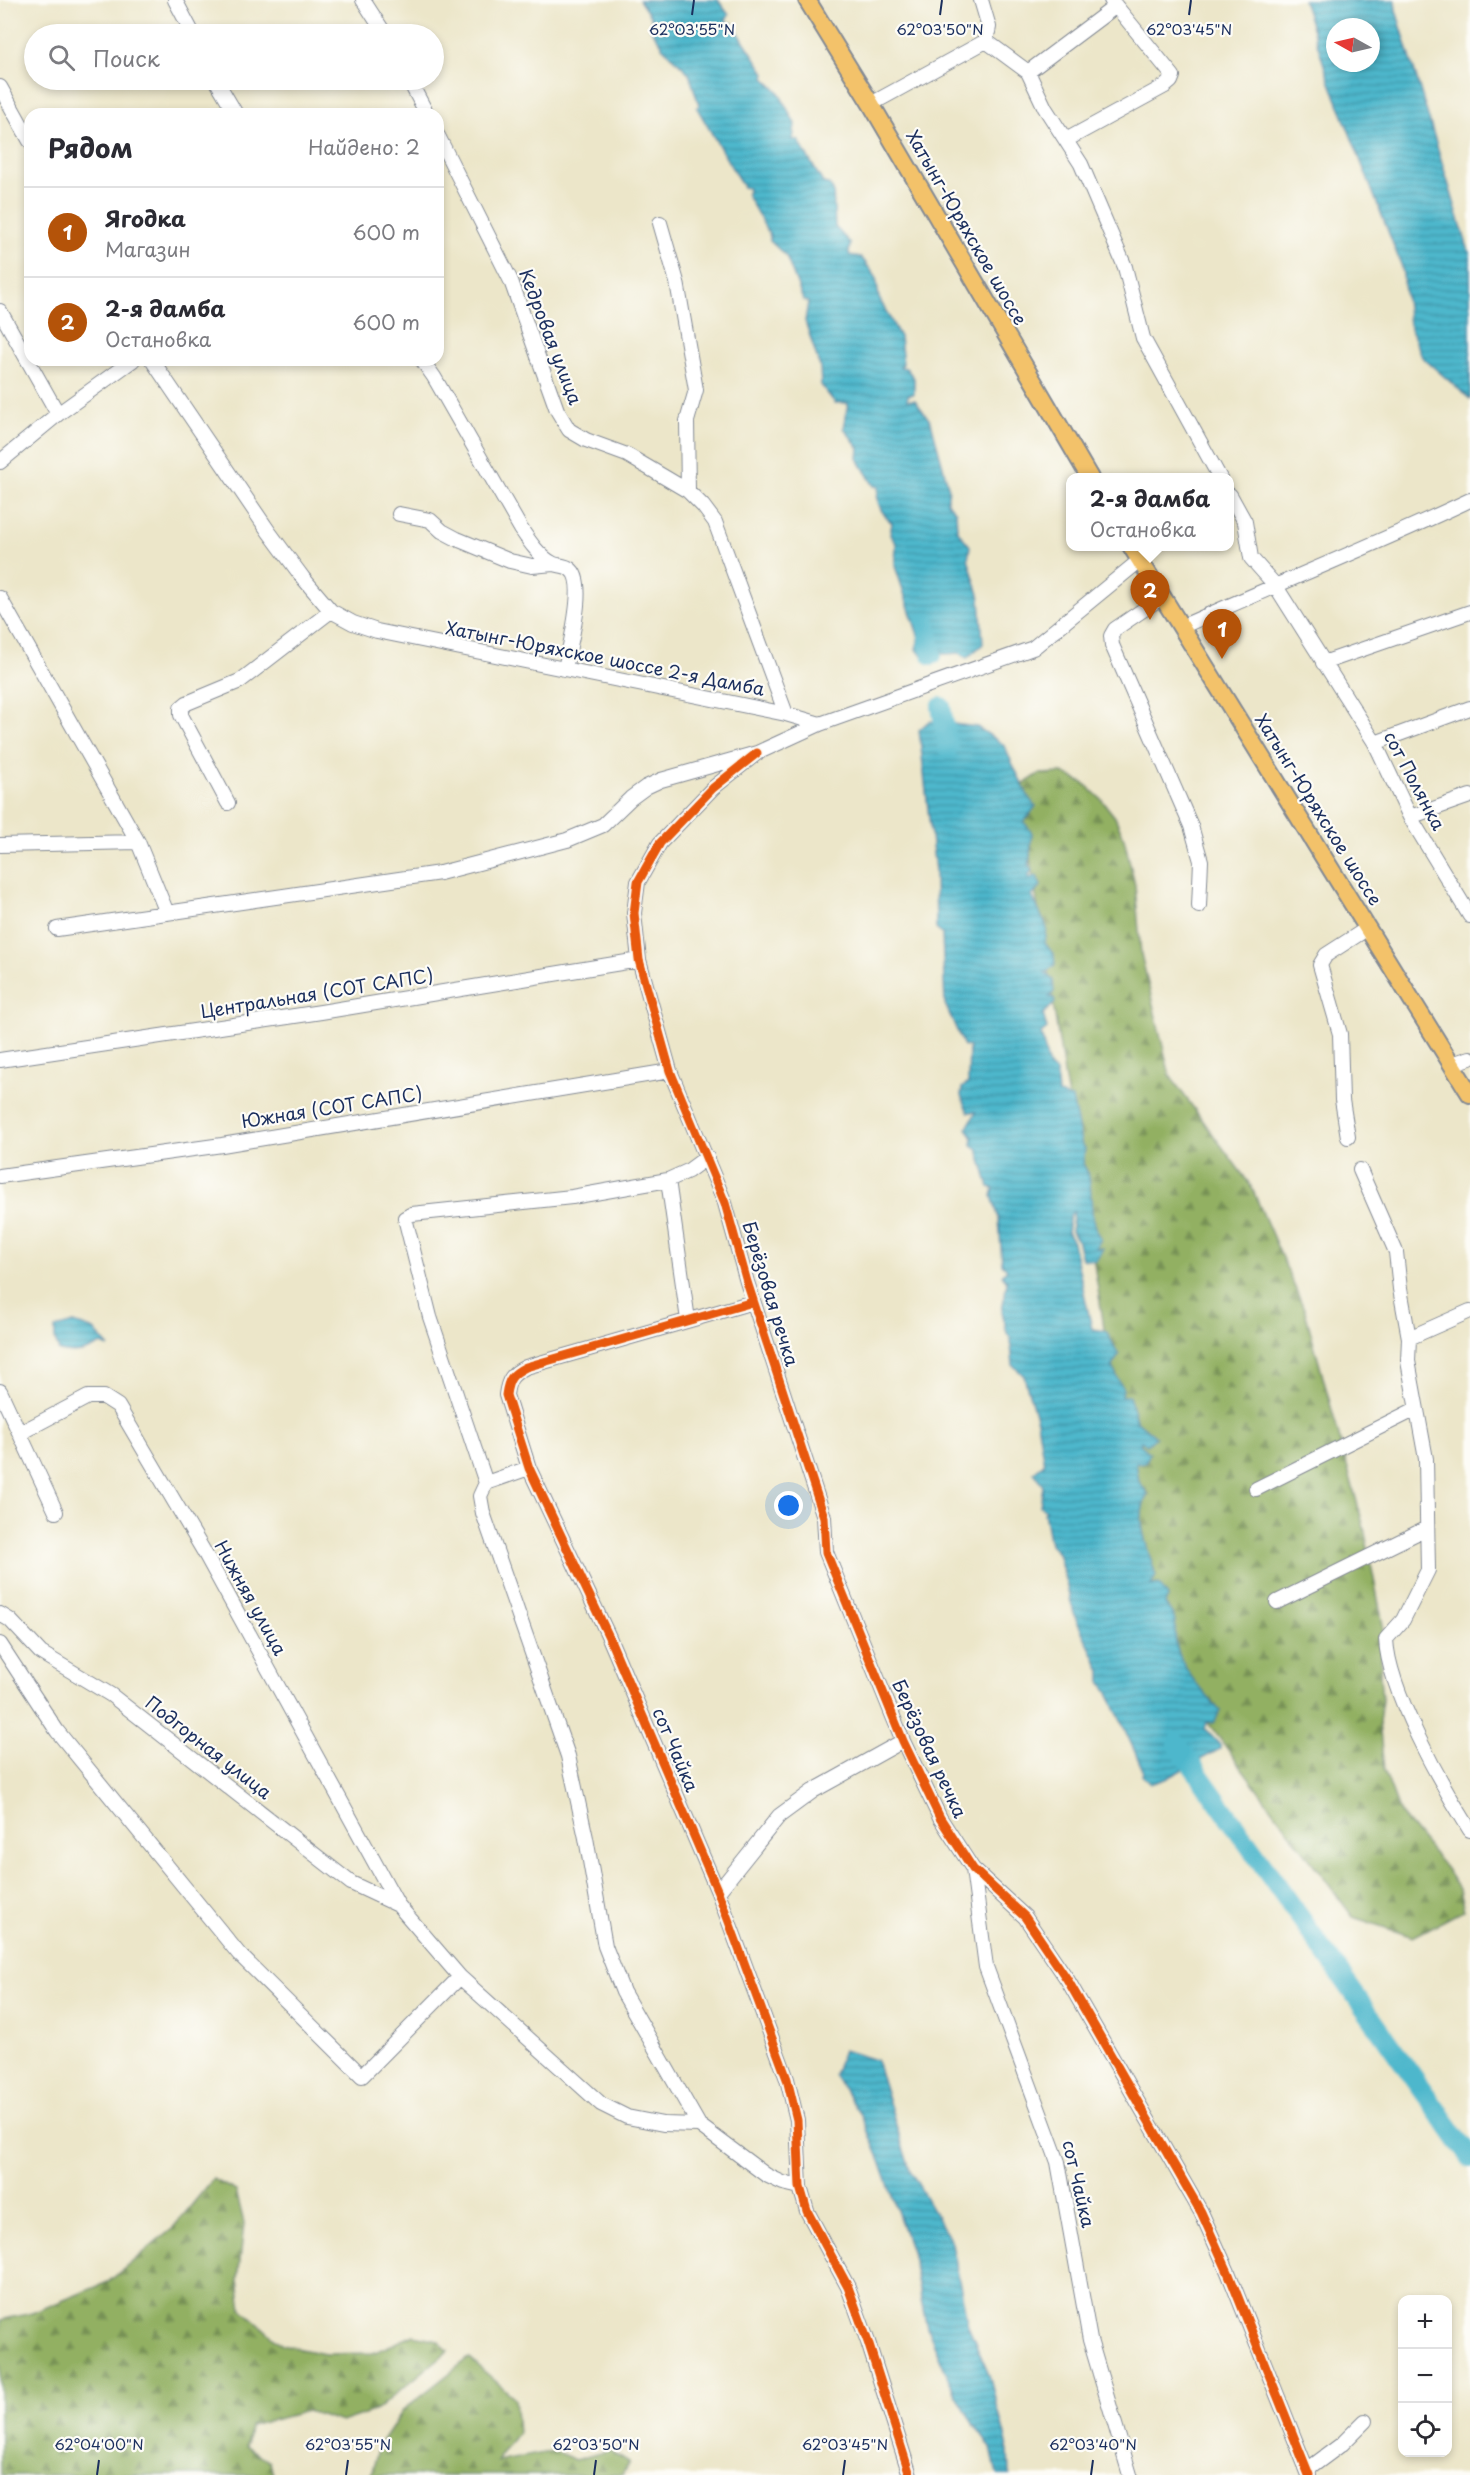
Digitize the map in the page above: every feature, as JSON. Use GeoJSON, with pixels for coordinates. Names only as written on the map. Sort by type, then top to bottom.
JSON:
{"type":"FeatureCollection","features":[{"type":"Feature","properties":{"kind":"main road","name":"Хатынг-Юряхское шоссе"},"geometry":{"type":"LineString","coordinates":[[807,0],[871,104],[1088,473]]}},
{"type":"Feature","properties":{"kind":"main road","name":"Хатынг-Юряхское шоссе"},"geometry":{"type":"LineString","coordinates":[[1135,554],[1470,1094]]}},
{"type":"Feature","properties":{"kind":"street"},"geometry":{"type":"LineString","coordinates":[[175,0],[188,24]]}},
{"type":"Feature","properties":{"kind":"street"},"geometry":{"type":"LineString","coordinates":[[363,0],[379,24]]}},
{"type":"Feature","properties":{"kind":"street"},"geometry":{"type":"LineString","coordinates":[[871,104],[986,41],[989,27],[981,0]]}},
{"type":"Feature","properties":{"kind":"street"},"geometry":{"type":"LineString","coordinates":[[1029,72],[1114,3],[1173,76],[1171,81],[1066,140]]}},
{"type":"Feature","properties":{"kind":"street"},"geometry":{"type":"LineString","coordinates":[[986,41],[1029,72],[1046,108],[1081,164],[1125,267],[1143,338],[1218,473]]}},
{"type":"Feature","properties":{"kind":"street"},"geometry":{"type":"LineString","coordinates":[[0,87],[24,130]]}},
{"type":"Feature","properties":{"kind":"street"},"geometry":{"type":"LineString","coordinates":[[222,90],[232,108]]}},
{"type":"Feature","properties":{"kind":"street"},"geometry":{"type":"LineString","coordinates":[[414,90],[424,108]]}},
{"type":"Feature","properties":{"kind":"street","name":"Кедровая улица"},"geometry":{"type":"LineString","coordinates":[[444,148],[512,281],[557,410],[569,430],[586,440],[627,454],[688,491],[703,506],[715,522],[786,714]]}},
{"type":"Feature","properties":{"kind":"street"},"geometry":{"type":"LineString","coordinates":[[660,223],[676,282],[696,390],[687,421],[688,491]]}},
{"type":"Feature","properties":{"kind":"street"},"geometry":{"type":"LineString","coordinates":[[0,311],[24,354]]}},
{"type":"Feature","properties":{"kind":"street"},"geometry":{"type":"LineString","coordinates":[[31,366],[58,414]]}},
{"type":"Feature","properties":{"kind":"street"},"geometry":{"type":"LineString","coordinates":[[0,462],[58,414],[125,366]]}},
{"type":"Feature","properties":{"kind":"street","name":"Хатынг-Юряхское шоссе 2-я Дамба"},"geometry":{"type":"LineString","coordinates":[[156,366],[303,578],[331,611],[353,623],[377,631],[786,714],[820,724]]}},
{"type":"Feature","properties":{"kind":"street"},"geometry":{"type":"LineString","coordinates":[[426,366],[521,529],[533,546],[553,564]]}},
{"type":"Feature","properties":{"kind":"street"},"geometry":{"type":"LineString","coordinates":[[1181,627],[1275,585],[1318,569],[1470,500]]}},
{"type":"Feature","properties":{"kind":"street","name":"сот Полянка"},"geometry":{"type":"LineString","coordinates":[[1234,502],[1245,522],[1251,558],[1275,585],[1375,743],[1410,817],[1470,916]]}},
{"type":"Feature","properties":{"kind":"street"},"geometry":{"type":"LineString","coordinates":[[399,514],[430,520],[442,531],[457,539],[510,561],[532,566],[553,564],[571,569],[577,577],[579,587],[566,669]]}},
{"type":"Feature","properties":{"kind":"street"},"geometry":{"type":"LineString","coordinates":[[57,928],[440,873],[567,840],[603,825],[631,798],[661,780],[757,753],[820,724],[1033,648],[1135,554]]}},
{"type":"Feature","properties":{"kind":"street"},"geometry":{"type":"LineString","coordinates":[[1162,597],[1115,629],[1111,636],[1112,645],[1191,826],[1201,861],[1199,906]]}},
{"type":"Feature","properties":{"kind":"street"},"geometry":{"type":"LineString","coordinates":[[0,598],[138,842],[167,913]]}},
{"type":"Feature","properties":{"kind":"street"},"geometry":{"type":"LineString","coordinates":[[228,803],[181,715],[181,708],[187,703],[240,681],[331,611]]}},
{"type":"Feature","properties":{"kind":"street"},"geometry":{"type":"LineString","coordinates":[[1323,663],[1470,612]]}},
{"type":"Feature","properties":{"kind":"street"},"geometry":{"type":"LineString","coordinates":[[1375,743],[1470,708]]}},
{"type":"Feature","properties":{"kind":"street","name":"Берёзовая речка"},"geometry":{"type":"LineString","coordinates":[[757,753],[713,788],[660,843],[638,882],[634,913],[639,960],[670,1071],[725,1203],[753,1302],[824,1517],[826,1552],[903,1741],[940,1818],[974,1869]]}},
{"type":"Feature","properties":{"kind":"street"},"geometry":{"type":"LineString","coordinates":[[1410,817],[1470,796]]}},
{"type":"Feature","properties":{"kind":"street"},"geometry":{"type":"LineString","coordinates":[[0,845],[138,842]]}},
{"type":"Feature","properties":{"kind":"street"},"geometry":{"type":"LineString","coordinates":[[1456,891],[1470,887]]}},
{"type":"Feature","properties":{"kind":"street"},"geometry":{"type":"LineString","coordinates":[[1348,1137],[1342,1100],[1340,1034],[1320,965],[1326,955],[1368,928]]}},
{"type":"Feature","properties":{"kind":"street","name":"Центральная (СОТ САПС)"},"geometry":{"type":"LineString","coordinates":[[0,1060],[321,1012],[639,960]]}},
{"type":"Feature","properties":{"kind":"street"},"geometry":{"type":"LineString","coordinates":[[1452,1064],[1470,1058]]}},
{"type":"Feature","properties":{"kind":"street","name":"Южная (СОТ САПС)"},"geometry":{"type":"LineString","coordinates":[[0,1176],[222,1145],[670,1071]]}},
{"type":"Feature","properties":{"kind":"street"},"geometry":{"type":"LineString","coordinates":[[707,1157],[688,1171],[668,1180],[572,1197],[412,1214],[405,1218],[430,1317],[486,1483],[480,1497],[483,1513],[568,1756],[586,1838],[605,1946],[623,1992],[699,2125],[766,2175],[783,2183],[800,2187]]}},
{"type":"Feature","properties":{"kind":"street"},"geometry":{"type":"LineString","coordinates":[[1360,1170],[1396,1252],[1409,1338],[1408,1360],[1426,1459],[1428,1570],[1403,1620],[1386,1639],[1387,1656],[1413,1723],[1448,1795],[1470,1830]]}},
{"type":"Feature","properties":{"kind":"street"},"geometry":{"type":"LineString","coordinates":[[668,1180],[688,1320],[753,1302]]}},
{"type":"Feature","properties":{"kind":"street"},"geometry":{"type":"LineString","coordinates":[[1409,1338],[1470,1311]]}},
{"type":"Feature","properties":{"kind":"street","name":"сот Чайка"},"geometry":{"type":"LineString","coordinates":[[688,1320],[525,1367],[513,1374],[507,1383],[506,1395],[529,1468],[608,1635],[718,1892],[787,2079],[797,2120],[800,2187],[807,2211],[848,2287],[910,2475]]}},
{"type":"Feature","properties":{"kind":"street"},"geometry":{"type":"LineString","coordinates":[[0,1391],[57,1512]]}},
{"type":"Feature","properties":{"kind":"street","name":"Нижняя улица"},"geometry":{"type":"LineString","coordinates":[[20,1433],[88,1397],[104,1397],[118,1407],[203,1550],[398,1905]]}},
{"type":"Feature","properties":{"kind":"street"},"geometry":{"type":"LineString","coordinates":[[1256,1489],[1416,1409]]}},
{"type":"Feature","properties":{"kind":"street"},"geometry":{"type":"LineString","coordinates":[[486,1483],[529,1468]]}},
{"type":"Feature","properties":{"kind":"street"},"geometry":{"type":"LineString","coordinates":[[1277,1602],[1427,1528]]}},
{"type":"Feature","properties":{"kind":"street","name":"Подгорная улица"},"geometry":{"type":"LineString","coordinates":[[0,1614],[10,1620],[41,1653],[111,1695],[351,1883],[398,1905]]}},
{"type":"Feature","properties":{"kind":"street"},"geometry":{"type":"LineString","coordinates":[[0,1644],[57,1731],[239,1954],[362,2076],[460,1977]]}},
{"type":"Feature","properties":{"kind":"street"},"geometry":{"type":"LineString","coordinates":[[718,1892],[779,1816],[813,1791],[903,1741]]}},
{"type":"Feature","properties":{"kind":"street"},"geometry":{"type":"LineString","coordinates":[[974,1869],[1025,1917],[1067,1979],[1201,2212],[1228,2272],[1308,2473],[1365,2421]]}},
{"type":"Feature","properties":{"kind":"street","name":"сот Чайка"},"geometry":{"type":"LineString","coordinates":[[974,1869],[986,1967],[1058,2162],[1090,2340],[1130,2475]]}},
{"type":"Feature","properties":{"kind":"street"},"geometry":{"type":"LineString","coordinates":[[398,1905],[460,1977],[601,2104],[627,2117],[663,2124],[699,2125]]}},
{"type":"Feature","properties":{"kind":"green space"},"geometry":{"type":"Polygon","coordinates":[[[1063,773],[1085,784],[1115,817],[1124,838],[1135,885],[1141,954],[1170,1076],[1251,1186],[1305,1311],[1364,1528],[1384,1630],[1380,1674],[1382,1700],[1379,1722],[1384,1770],[1400,1813],[1446,1869],[1459,1889],[1464,1910],[1413,1937],[1353,1917],[1155,1652],[1019,787],[1039,774],[1063,773]]]}},
{"type":"Feature","properties":{"kind":"green space"},"geometry":{"type":"Polygon","coordinates":[[[213,2179],[236,2191],[244,2223],[238,2280],[242,2309],[282,2345],[325,2354],[373,2353],[414,2335],[438,2340],[448,2351],[376,2410],[341,2422],[307,2411],[250,2426],[247,2447],[270,2462],[273,2475],[0,2475],[0,2320],[32,2313],[108,2282],[172,2229],[213,2179]]]}},
{"type":"Feature","properties":{"kind":"green space"},"geometry":{"type":"Polygon","coordinates":[[[469,2358],[515,2398],[518,2432],[497,2462],[554,2451],[576,2460],[610,2450],[629,2462],[622,2475],[371,2475],[379,2446],[404,2409],[469,2358]]]}},
{"type":"Feature","properties":{"kind":"water"},"geometry":{"type":"Polygon","coordinates":[[[639,0],[718,0],[729,15],[725,22],[732,23],[765,73],[764,78],[778,91],[795,124],[793,140],[798,140],[823,183],[828,184],[833,190],[835,227],[850,243],[849,255],[861,257],[876,277],[879,298],[900,337],[903,364],[900,367],[906,368],[914,378],[914,394],[908,395],[907,400],[915,400],[931,422],[949,489],[947,502],[956,512],[957,530],[970,546],[968,559],[980,598],[983,644],[967,658],[960,653],[944,654],[936,645],[922,655],[916,649],[919,638],[895,566],[896,543],[890,535],[892,523],[879,506],[877,497],[879,487],[874,486],[858,459],[859,448],[844,428],[848,403],[835,403],[821,385],[820,367],[805,321],[808,302],[803,300],[786,256],[770,241],[770,236],[747,195],[748,188],[743,187],[697,108],[699,105],[689,73],[662,47],[650,28],[652,19],[639,0]]]}},
{"type":"Feature","properties":{"kind":"water"},"geometry":{"type":"Polygon","coordinates":[[[1303,0],[1395,0],[1396,10],[1470,255],[1470,399],[1422,357],[1409,324],[1402,267],[1326,72],[1380,72],[1380,18],[1326,18],[1326,71],[1303,0]]]}},
{"type":"Feature","properties":{"kind":"water"},"geometry":{"type":"Polygon","coordinates":[[[929,721],[977,727],[1003,744],[1029,798],[1036,806],[1024,822],[1032,833],[1029,866],[1032,869],[1028,878],[1037,876],[1041,886],[1032,896],[1047,928],[1045,943],[1054,955],[1055,965],[1045,973],[1053,980],[1054,992],[1049,997],[1054,998],[1055,1003],[1043,1014],[1047,1029],[1041,1034],[1049,1067],[1056,1072],[1058,1094],[1072,1098],[1082,1146],[1085,1148],[1083,1164],[1089,1181],[1093,1221],[1101,1239],[1096,1248],[1103,1248],[1096,1261],[1082,1259],[1077,1239],[1071,1231],[1074,1211],[1070,1215],[1067,1232],[1072,1238],[1092,1329],[1106,1331],[1119,1355],[1112,1366],[1123,1389],[1122,1396],[1129,1396],[1136,1420],[1156,1437],[1147,1445],[1141,1441],[1140,1444],[1150,1453],[1145,1463],[1136,1462],[1139,1482],[1148,1494],[1142,1514],[1142,1524],[1156,1576],[1151,1585],[1159,1584],[1168,1596],[1165,1604],[1174,1617],[1175,1641],[1184,1666],[1220,1711],[1214,1723],[1207,1722],[1205,1729],[1220,1745],[1220,1749],[1165,1779],[1150,1784],[1142,1776],[1143,1770],[1107,1690],[1101,1682],[1101,1671],[1075,1617],[1058,1553],[1050,1545],[1044,1512],[1046,1510],[1040,1506],[1043,1486],[1034,1472],[1044,1464],[1037,1421],[1024,1376],[1013,1365],[1010,1336],[1007,1333],[1002,1311],[1007,1281],[1002,1275],[1007,1269],[1002,1264],[999,1219],[992,1196],[994,1188],[989,1187],[978,1149],[972,1145],[973,1138],[967,1128],[976,1112],[968,1112],[961,1096],[962,1088],[968,1083],[969,1047],[964,1046],[945,1004],[942,934],[936,929],[935,871],[919,730],[929,721]]]}},
{"type":"Feature","properties":{"kind":"water"},"geometry":{"type":"Polygon","coordinates":[[[74,1323],[94,1330],[109,1347],[101,1344],[81,1352],[59,1351],[55,1340],[55,1328],[74,1323]]]}},
{"type":"Feature","properties":{"kind":"water"},"geometry":{"type":"Polygon","coordinates":[[[843,2050],[876,2060],[910,2170],[952,2243],[968,2326],[989,2375],[1009,2451],[1010,2475],[997,2475],[991,2448],[972,2422],[951,2384],[927,2328],[911,2251],[879,2158],[860,2113],[834,2075],[843,2050]]]}},
{"type":"Feature","properties":{"kind":"waterway"},"geometry":{"type":"LineString","coordinates":[[926,622],[932,655]]}},
{"type":"Feature","properties":{"kind":"waterway"},"geometry":{"type":"LineString","coordinates":[[941,707],[948,748]]}},
{"type":"Feature","properties":{"kind":"waterway"},"geometry":{"type":"LineString","coordinates":[[1177,1744],[1470,2157]]}},
{"type":"Feature","properties":{"kind":"cycle path"},"geometry":{"type":"LineString","coordinates":[[757,753],[713,788],[660,843],[638,882],[634,913],[639,960],[670,1071],[725,1203],[747,1282],[824,1517],[826,1552],[903,1741],[940,1818],[973,1869],[1025,1917],[1067,1979],[1201,2212],[1228,2272],[1309,2475]]}},
{"type":"Feature","properties":{"kind":"cycle path"},"geometry":{"type":"LineString","coordinates":[[753,1302],[526,1367],[512,1378],[506,1395],[529,1468],[608,1635],[718,1892],[787,2079],[797,2120],[800,2187],[807,2211],[848,2287],[910,2475]]}},
{"type":"Feature","properties":{"kind":"place","name":"2-я дамба"},"geometry":{"type":"Point","coordinates":[1150,620]}},
{"type":"Feature","properties":{"kind":"place","name":"Ягодка"},"geometry":{"type":"Point","coordinates":[1222,659]}}]}
